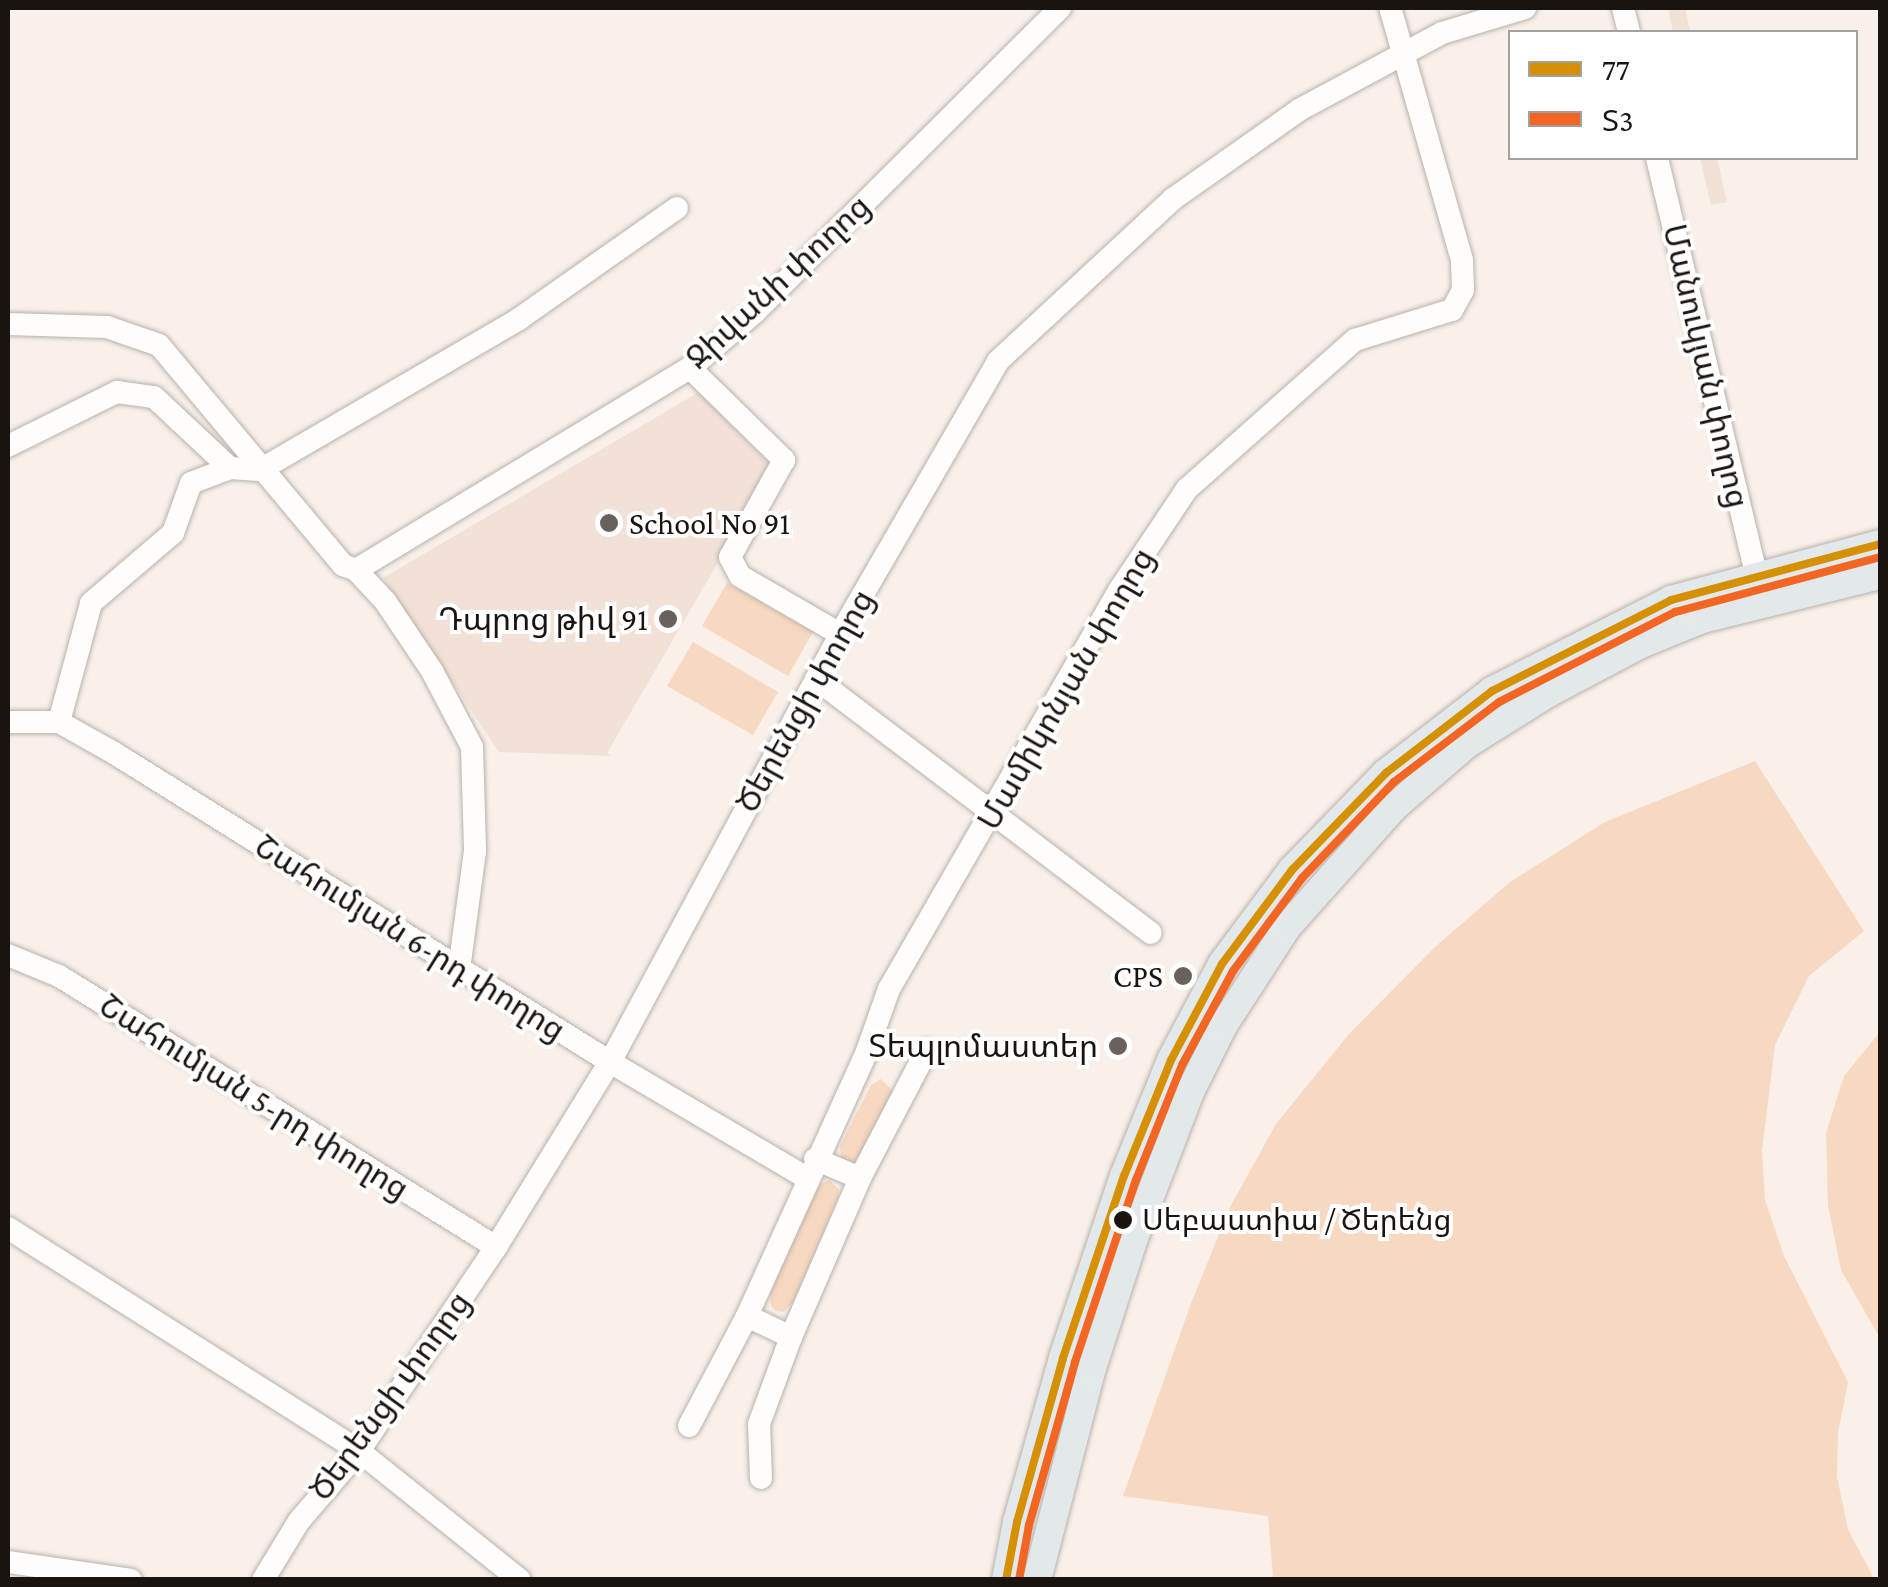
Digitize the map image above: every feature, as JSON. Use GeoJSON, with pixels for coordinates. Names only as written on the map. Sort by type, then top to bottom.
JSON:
{"type":"FeatureCollection","features":[{"type":"Feature","properties":{"kind":"main road"},"geometry":{"type":"LineString","coordinates":[[1006,1580],[1017,1522],[1063,1358],[1124,1176],[1180,1044],[1222,964],[1278,888],[1386,773],[1492,691],[1671,600],[1880,544]]}},
{"type":"Feature","properties":{"kind":"main road"},"geometry":{"type":"LineString","coordinates":[[1038,1580],[1091,1370],[1134,1238],[1190,1092],[1252,980],[1287,927],[1394,807],[1467,744],[1550,692],[1640,644],[1702,618],[1880,575]]}},
{"type":"Feature","properties":{"kind":"street","name":"Ջիվանի փողոց"},"geometry":{"type":"LineString","coordinates":[[356,570],[690,368],[755,312],[1060,8]]}},
{"type":"Feature","properties":{"kind":"street"},"geometry":{"type":"LineString","coordinates":[[1390,8],[1404,52]]}},
{"type":"Feature","properties":{"kind":"street","name":"Ծերենցի փողոց"},"geometry":{"type":"LineString","coordinates":[[263,1580],[299,1520],[358,1452],[496,1247],[610,1062],[840,634],[998,361],[1173,199],[1299,110],[1442,33],[1526,8]]}},
{"type":"Feature","properties":{"kind":"street","name":"Մամիկոնյան փողոց"},"geometry":{"type":"LineString","coordinates":[[690,1426],[748,1316],[867,1051],[889,990],[1120,589],[1187,489],[1355,340],[1452,310],[1458,300],[1463,290],[1462,260],[1404,52]]}},
{"type":"Feature","properties":{"kind":"street","name":"Մանուկյան փողոց"},"geometry":{"type":"LineString","coordinates":[[1657,160],[1756,575]]}},
{"type":"Feature","properties":{"kind":"street"},"geometry":{"type":"LineString","coordinates":[[8,722],[58,722],[91,603],[173,533],[191,483],[230,468],[260,470],[519,319],[676,208]]}},
{"type":"Feature","properties":{"kind":"street"},"geometry":{"type":"LineString","coordinates":[[8,324],[107,327],[159,345],[343,566],[356,570],[384,601],[432,671],[472,747],[474,852],[459,969]]}},
{"type":"Feature","properties":{"kind":"street"},"geometry":{"type":"LineString","coordinates":[[690,368],[784,460],[730,558],[740,576],[840,634]]}},
{"type":"Feature","properties":{"kind":"street"},"geometry":{"type":"LineString","coordinates":[[8,446],[118,392],[154,398],[230,468]]}},
{"type":"Feature","properties":{"kind":"street"},"geometry":{"type":"LineString","coordinates":[[816,679],[1150,933]]}},
{"type":"Feature","properties":{"kind":"street","name":"Շահումյան 6-րդ փողոց"},"geometry":{"type":"LineString","coordinates":[[58,722],[610,1062],[811,1169],[860,1178]]}},
{"type":"Feature","properties":{"kind":"street","name":"Շահումյան 5-րդ փողոց"},"geometry":{"type":"LineString","coordinates":[[8,955],[58,976],[496,1247]]}},
{"type":"Feature","properties":{"kind":"street"},"geometry":{"type":"LineString","coordinates":[[761,1478],[760,1424],[790,1337],[860,1178],[927,1050]]}},
{"type":"Feature","properties":{"kind":"street"},"geometry":{"type":"LineString","coordinates":[[8,1228],[358,1452],[520,1580]]}},
{"type":"Feature","properties":{"kind":"street"},"geometry":{"type":"LineString","coordinates":[[748,1316],[790,1337]]}},
{"type":"Feature","properties":{"kind":"street"},"geometry":{"type":"LineString","coordinates":[[8,1562],[131,1580]]}},
{"type":"Feature","properties":{"kind":"shaded area"},"geometry":{"type":"Polygon","coordinates":[[[1668,8],[1685,8],[1690,30],[1673,30],[1668,8]]]}},
{"type":"Feature","properties":{"kind":"shaded area"},"geometry":{"type":"Polygon","coordinates":[[[1700,160],[1717,160],[1727,202],[1711,205],[1700,160]]]}},
{"type":"Feature","properties":{"kind":"shaded area","name":"School No 91"},"geometry":{"type":"Polygon","coordinates":[[[699,392],[773,468],[607,753],[611,756],[499,752],[383,578],[699,392]]]}},
{"type":"Feature","properties":{"kind":"shaded area"},"geometry":{"type":"Polygon","coordinates":[[[727,583],[813,632],[788,676],[702,626],[727,583]]]}},
{"type":"Feature","properties":{"kind":"shaded area"},"geometry":{"type":"Polygon","coordinates":[[[693,642],[778,692],[753,735],[667,686],[693,642]]]}},
{"type":"Feature","properties":{"kind":"shaded area"},"geometry":{"type":"Polygon","coordinates":[[[1755,761],[1864,931],[1809,976],[1775,1045],[1762,1151],[1765,1200],[1784,1256],[1848,1382],[1838,1433],[1837,1477],[1848,1529],[1874,1579],[1273,1579],[1268,1516],[1123,1496],[1190,1306],[1230,1207],[1276,1124],[1349,1034],[1435,947],[1510,882],[1605,822],[1755,761]]]}},
{"type":"Feature","properties":{"kind":"shaded area"},"geometry":{"type":"Polygon","coordinates":[[[1880,1032],[1880,1338],[1841,1270],[1828,1205],[1826,1133],[1844,1076],[1880,1032]]]}},
{"type":"Feature","properties":{"kind":"shaded area"},"geometry":{"type":"Polygon","coordinates":[[[881,1079],[893,1091],[857,1161],[852,1163],[841,1158],[840,1146],[871,1085],[881,1079]]]}},
{"type":"Feature","properties":{"kind":"shaded area"},"geometry":{"type":"Polygon","coordinates":[[[829,1180],[839,1189],[839,1195],[793,1303],[783,1312],[776,1311],[771,1306],[770,1293],[817,1186],[829,1180]]]}},
{"type":"Feature","properties":{"kind":"transit line","name":"77"},"geometry":{"type":"LineString","coordinates":[[1006,1580],[1017,1522],[1063,1358],[1124,1176],[1171,1060],[1222,964],[1292,870],[1386,773],[1492,691],[1671,600],[1880,544]]}},
{"type":"Feature","properties":{"kind":"transit line","name":"Տ3"},"geometry":{"type":"LineString","coordinates":[[1019,1580],[1029,1525],[1075,1362],[1136,1180],[1182,1065],[1233,971],[1302,878],[1394,782],[1499,702],[1675,612],[1880,557]]}},
{"type":"Feature","properties":{"kind":"place","name":"School No 91"},"geometry":{"type":"Point","coordinates":[609,523]}},
{"type":"Feature","properties":{"kind":"place","name":"Դպրոց թիվ 91"},"geometry":{"type":"Point","coordinates":[668,619]}},
{"type":"Feature","properties":{"kind":"place","name":"CPS"},"geometry":{"type":"Point","coordinates":[1183,976]}},
{"type":"Feature","properties":{"kind":"place","name":"Տեպլոմաստեր"},"geometry":{"type":"Point","coordinates":[1118,1046]}},
{"type":"Feature","properties":{"kind":"place","name":"Սեբաստիա / Ծերենց"},"geometry":{"type":"Point","coordinates":[1123,1220]}}]}
